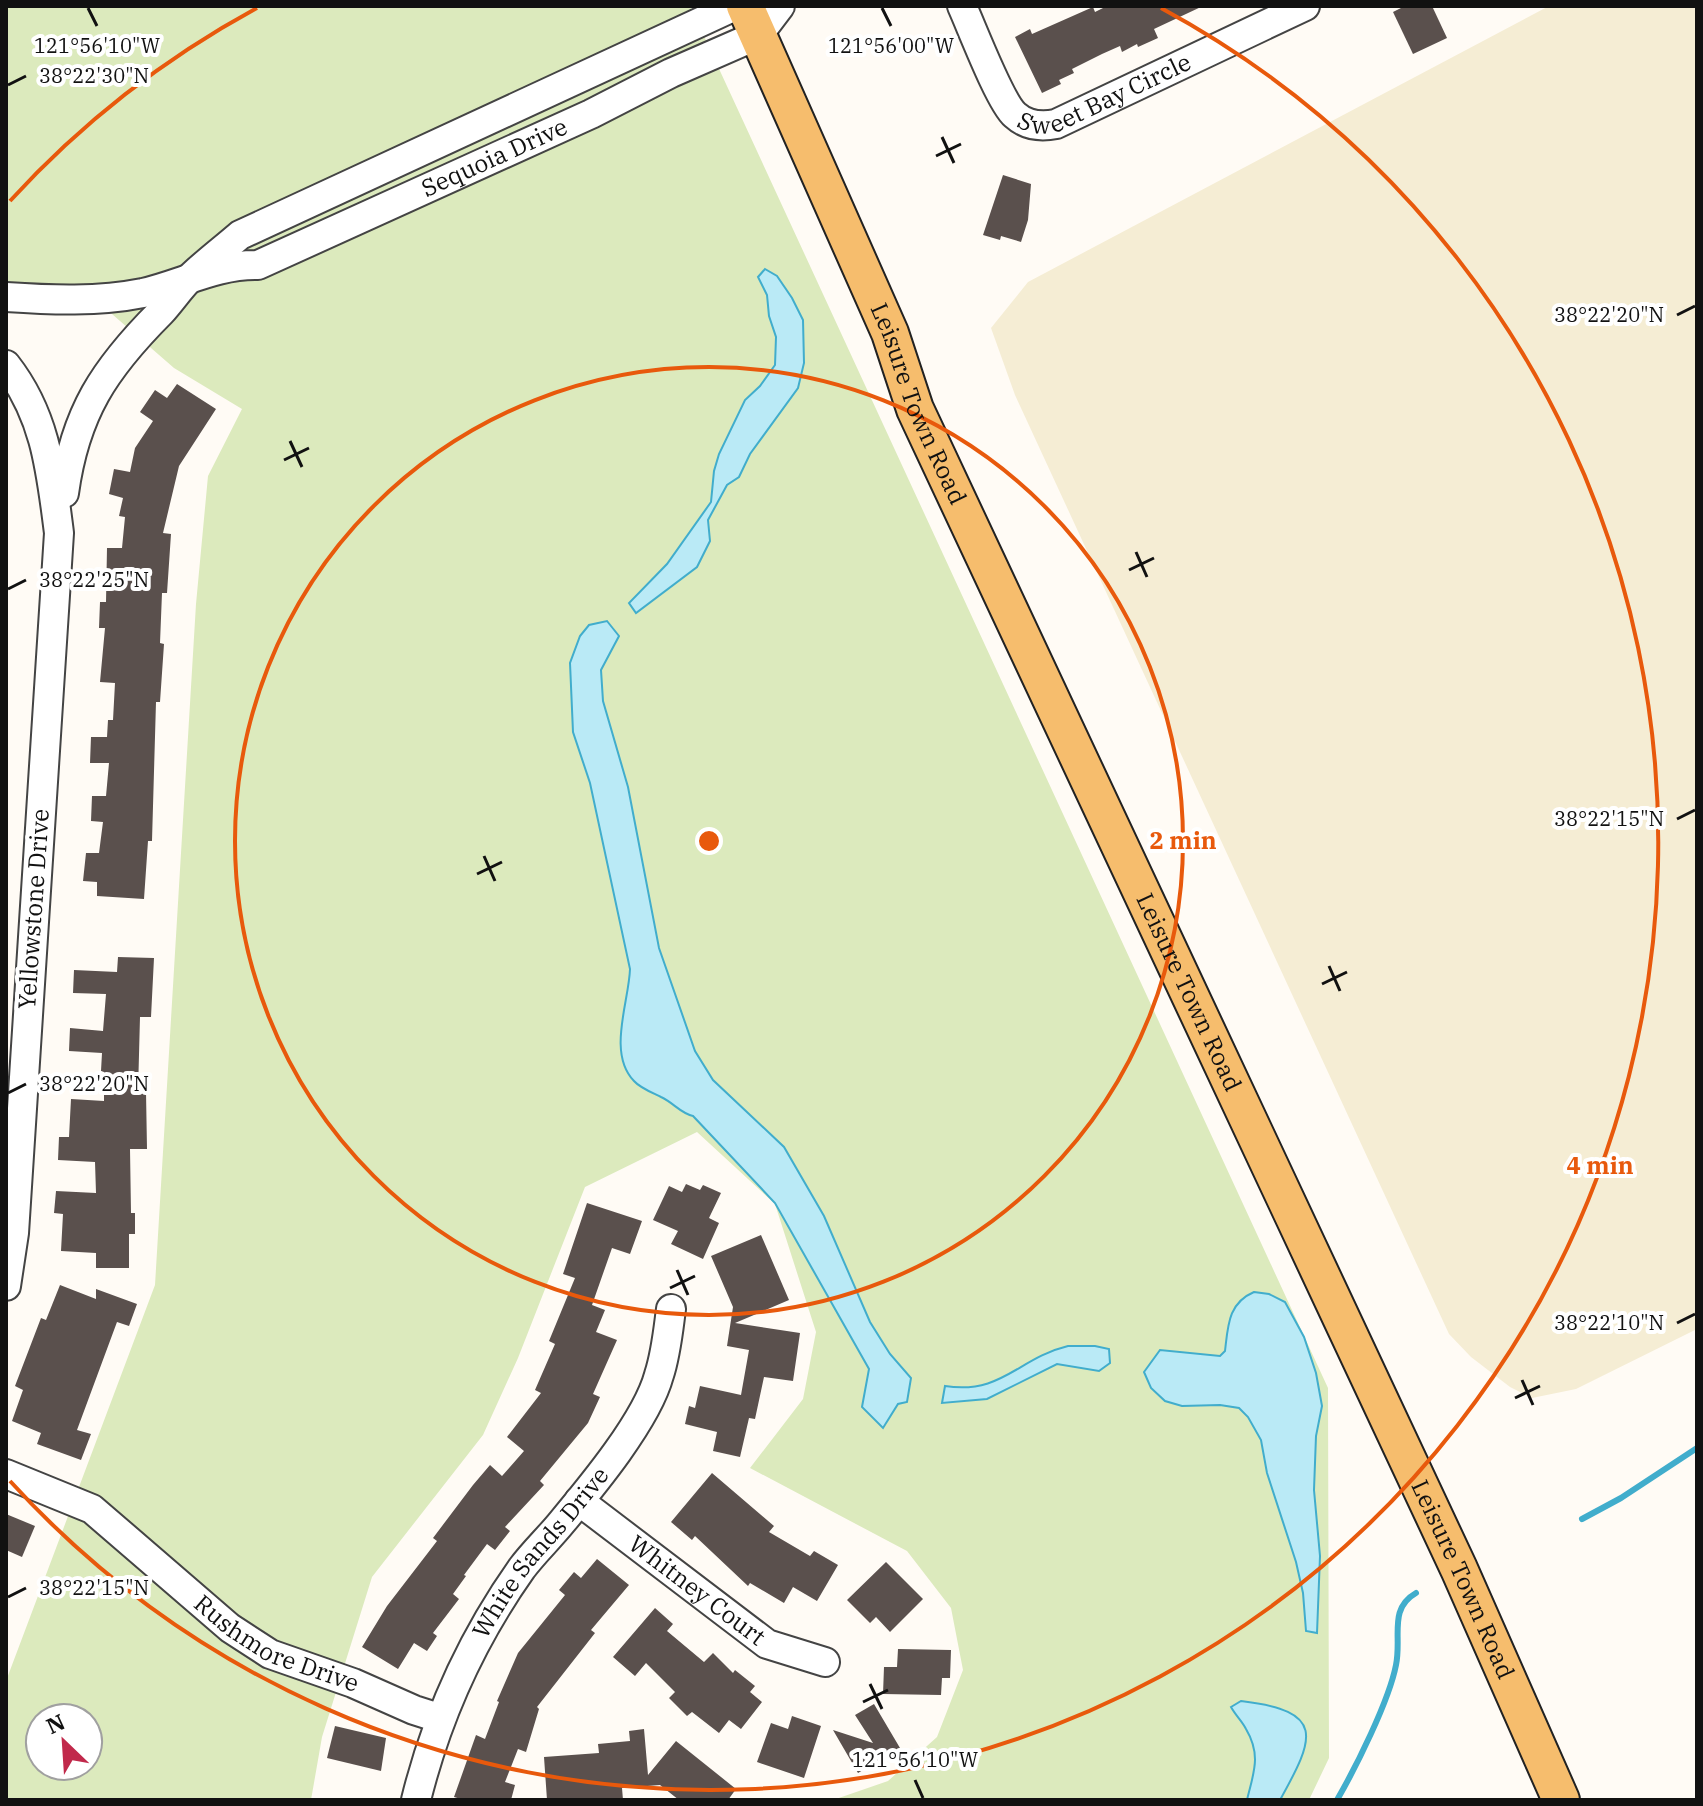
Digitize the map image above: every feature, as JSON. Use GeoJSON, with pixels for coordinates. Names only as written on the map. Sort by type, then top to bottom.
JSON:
{"type":"FeatureCollection","features":[{"type":"Feature","properties":{"kind":"main road","name":"Leisure Town Road"},"geometry":{"type":"LineString","coordinates":[[751,21],[890,333],[915,409],[1459,1569],[1561,1800]]}},
{"type":"Feature","properties":{"kind":"street","name":"Sequoia Drive"},"geometry":{"type":"LineString","coordinates":[[191,277],[240,235],[735,6]]}},
{"type":"Feature","properties":{"kind":"street","name":"Sequoia Drive"},"geometry":{"type":"LineString","coordinates":[[6,297],[53,300],[113,297],[145,292],[239,264],[258,265],[780,6]]}},
{"type":"Feature","properties":{"kind":"street","name":"Sweet Bay Circle"},"geometry":{"type":"LineString","coordinates":[[962,6],[1006,104],[1019,119],[1038,126],[1056,124],[1305,6]]}},
{"type":"Feature","properties":{"kind":"street","name":"Yellowstone Drive"},"geometry":{"type":"LineString","coordinates":[[6,1286],[15,1219],[59,533],[69,460],[92,399],[108,372],[132,340],[191,277]]}},
{"type":"Feature","properties":{"kind":"street","name":"Yellowstone Drive"},"geometry":{"type":"LineString","coordinates":[[6,365],[27,400],[50,457],[59,533]]}},
{"type":"Feature","properties":{"kind":"street","name":"White Sands Drive"},"geometry":{"type":"LineString","coordinates":[[416,1800],[439,1718],[489,1619],[523,1566],[579,1501],[639,1420],[659,1378],[671,1309]]}},
{"type":"Feature","properties":{"kind":"street","name":"Rushmore Drive"},"geometry":{"type":"LineString","coordinates":[[6,1474],[92,1509],[230,1628],[270,1654],[439,1718]]}},
{"type":"Feature","properties":{"kind":"street","name":"Whitney Court"},"geometry":{"type":"LineString","coordinates":[[579,1501],[767,1644],[825,1662]]}},
{"type":"Feature","properties":{"kind":"shaded area"},"geometry":{"type":"Polygon","coordinates":[[[1549,6],[1697,6],[1697,1329],[1576,1389],[1532,1398],[1510,1387],[1471,1357],[1449,1334],[1015,395],[991,328],[1028,282],[1549,6]]]}},
{"type":"Feature","properties":{"kind":"green space"},"geometry":{"type":"Polygon","coordinates":[[[6,6],[690,6],[1328,1388],[1329,1758],[1309,1800],[833,1800],[888,1781],[937,1737],[963,1670],[951,1608],[907,1551],[750,1468],[803,1399],[816,1332],[775,1204],[697,1132],[585,1187],[518,1358],[483,1435],[372,1577],[322,1737],[311,1800],[6,1800],[6,1681],[155,1285],[196,604],[208,476],[242,409],[174,368],[89,294],[6,296],[6,6]]]}},
{"type":"Feature","properties":{"kind":"water"},"geometry":{"type":"Polygon","coordinates":[[[765,269],[777,276],[803,320],[804,363],[798,388],[750,454],[739,477],[727,485],[708,520],[710,541],[697,567],[636,613],[629,603],[667,564],[711,502],[719,454],[745,400],[775,365],[776,337],[769,316],[767,295],[758,277],[765,269]]]}},
{"type":"Feature","properties":{"kind":"water"},"geometry":{"type":"Polygon","coordinates":[[[607,621],[619,636],[601,670],[603,701],[628,787],[659,948],[695,1051],[713,1080],[784,1147],[824,1216],[870,1322],[890,1354],[911,1378],[907,1402],[898,1404],[883,1428],[862,1407],[869,1369],[775,1203],[693,1116],[640,1086],[626,1070],[621,1042],[630,969],[590,783],[573,732],[570,663],[580,636],[589,625],[607,621]]]}},
{"type":"Feature","properties":{"kind":"water"},"geometry":{"type":"Polygon","coordinates":[[[1254,1292],[1269,1294],[1285,1302],[1304,1337],[1316,1373],[1322,1406],[1316,1436],[1314,1490],[1320,1556],[1317,1633],[1306,1631],[1303,1593],[1296,1562],[1267,1473],[1261,1440],[1248,1417],[1239,1408],[1182,1406],[1165,1401],[1151,1388],[1144,1372],[1160,1350],[1220,1356],[1225,1351],[1234,1309],[1254,1292]]]}},
{"type":"Feature","properties":{"kind":"water"},"geometry":{"type":"Polygon","coordinates":[[[1068,1346],[1109,1349],[1110,1363],[1099,1371],[1057,1364],[987,1399],[942,1403],[945,1386],[981,1385],[1068,1346]]]}},
{"type":"Feature","properties":{"kind":"water"},"geometry":{"type":"Polygon","coordinates":[[[1241,1701],[1288,1712],[1300,1720],[1306,1731],[1301,1759],[1280,1800],[1247,1800],[1255,1756],[1251,1739],[1231,1707],[1241,1701]]]}},
{"type":"Feature","properties":{"kind":"building"},"geometry":{"type":"Polygon","coordinates":[[[1107,6],[1203,6],[1154,29],[1158,38],[1122,52],[1120,46],[1072,69],[1074,73],[1059,80],[1061,84],[1042,93],[1015,37],[1030,29],[1032,34],[1093,7],[1095,12],[1107,6]]]}},
{"type":"Feature","properties":{"kind":"building"},"geometry":{"type":"Polygon","coordinates":[[[1405,6],[1432,6],[1447,38],[1413,54],[1393,12],[1405,6]]]}},
{"type":"Feature","properties":{"kind":"building"},"geometry":{"type":"Polygon","coordinates":[[[1003,175],[1031,184],[1028,220],[1021,242],[983,235],[1003,175]]]}},
{"type":"Feature","properties":{"kind":"building"},"geometry":{"type":"Polygon","coordinates":[[[177,384],[216,409],[179,466],[163,533],[171,534],[167,593],[162,593],[160,643],[164,644],[160,702],[156,702],[152,841],[148,841],[144,899],[97,896],[97,882],[83,881],[86,853],[99,853],[103,822],[91,821],[92,796],[106,796],[109,763],[90,763],[91,737],[107,737],[108,720],[113,720],[115,683],[100,682],[105,628],[99,628],[100,602],[106,602],[107,548],[122,548],[125,517],[119,516],[123,498],[109,494],[114,469],[130,472],[135,448],[153,421],[140,412],[155,390],[167,398],[177,384]]]}},
{"type":"Feature","properties":{"kind":"building"},"geometry":{"type":"Polygon","coordinates":[[[118,957],[154,958],[151,1017],[140,1017],[138,1092],[146,1092],[147,1149],[130,1149],[131,1213],[135,1213],[135,1234],[129,1234],[129,1268],[96,1268],[96,1253],[61,1251],[63,1214],[54,1213],[56,1191],[96,1193],[95,1162],[58,1160],[59,1137],[69,1137],[71,1099],[104,1101],[102,1053],[69,1051],[70,1028],[103,1031],[106,994],[73,993],[74,970],[117,972],[118,957]]]}},
{"type":"Feature","properties":{"kind":"building"},"geometry":{"type":"Polygon","coordinates":[[[686,1184],[700,1190],[703,1185],[721,1193],[709,1218],[719,1223],[703,1259],[671,1244],[678,1231],[653,1220],[669,1186],[682,1192],[686,1184]]]}},
{"type":"Feature","properties":{"kind":"building"},"geometry":{"type":"Polygon","coordinates":[[[587,1203],[642,1221],[630,1254],[612,1248],[592,1305],[605,1310],[596,1332],[617,1340],[593,1394],[600,1397],[588,1423],[540,1481],[544,1485],[505,1527],[510,1531],[495,1550],[487,1544],[464,1575],[453,1594],[459,1599],[433,1633],[437,1636],[427,1651],[414,1643],[398,1669],[362,1647],[387,1606],[437,1541],[433,1538],[473,1485],[490,1465],[502,1476],[524,1451],[507,1437],[541,1393],[535,1390],[555,1344],[549,1341],[575,1278],[563,1274],[587,1203]]]}},
{"type":"Feature","properties":{"kind":"building"},"geometry":{"type":"Polygon","coordinates":[[[761,1235],[789,1300],[735,1323],[800,1333],[793,1381],[764,1377],[755,1419],[749,1418],[740,1457],[713,1451],[717,1432],[685,1424],[689,1406],[695,1408],[700,1386],[741,1395],[749,1350],[727,1346],[733,1307],[711,1256],[761,1235]]]}},
{"type":"Feature","properties":{"kind":"building"},"geometry":{"type":"Polygon","coordinates":[[[60,1285],[96,1299],[96,1289],[137,1304],[129,1326],[117,1322],[77,1430],[91,1434],[81,1460],[37,1444],[41,1433],[12,1421],[23,1390],[15,1386],[41,1318],[46,1320],[60,1285]]]}},
{"type":"Feature","properties":{"kind":"building"},"geometry":{"type":"Polygon","coordinates":[[[712,1473],[774,1526],[769,1532],[810,1556],[814,1551],[838,1565],[817,1601],[793,1587],[784,1603],[750,1583],[748,1586],[695,1536],[692,1540],[671,1522],[712,1473]]]}},
{"type":"Feature","properties":{"kind":"building"},"geometry":{"type":"Polygon","coordinates":[[[6,1514],[35,1526],[22,1557],[6,1550],[6,1514]]]}},
{"type":"Feature","properties":{"kind":"building"},"geometry":{"type":"Polygon","coordinates":[[[597,1559],[629,1585],[591,1630],[595,1633],[537,1707],[539,1709],[526,1752],[518,1749],[505,1782],[515,1785],[511,1800],[464,1800],[454,1797],[476,1735],[485,1739],[497,1701],[518,1653],[565,1595],[559,1590],[574,1572],[581,1578],[597,1559]]]}},
{"type":"Feature","properties":{"kind":"building"},"geometry":{"type":"Polygon","coordinates":[[[886,1562],[923,1599],[890,1632],[876,1617],[870,1623],[847,1600],[886,1562]]]}},
{"type":"Feature","properties":{"kind":"building"},"geometry":{"type":"Polygon","coordinates":[[[655,1608],[673,1624],[667,1631],[704,1662],[713,1653],[733,1673],[735,1670],[755,1686],[750,1692],[762,1702],[741,1729],[729,1720],[719,1733],[692,1712],[687,1716],[669,1698],[675,1692],[646,1663],[635,1676],[613,1657],[655,1608]]]}},
{"type":"Feature","properties":{"kind":"building"},"geometry":{"type":"Polygon","coordinates":[[[898,1649],[951,1650],[950,1678],[942,1678],[941,1695],[883,1694],[884,1667],[897,1667],[898,1649]]]}},
{"type":"Feature","properties":{"kind":"building"},"geometry":{"type":"Polygon","coordinates":[[[874,1704],[900,1748],[858,1773],[833,1730],[873,1743],[855,1715],[874,1704]]]}},
{"type":"Feature","properties":{"kind":"building"},"geometry":{"type":"Polygon","coordinates":[[[792,1716],[821,1726],[804,1778],[757,1762],[771,1723],[788,1729],[792,1716]]]}},
{"type":"Feature","properties":{"kind":"building"},"geometry":{"type":"Polygon","coordinates":[[[335,1726],[386,1738],[381,1771],[327,1758],[335,1726]]]}},
{"type":"Feature","properties":{"kind":"building"},"geometry":{"type":"Polygon","coordinates":[[[644,1729],[648,1775],[676,1741],[736,1789],[728,1800],[679,1800],[660,1785],[622,1788],[623,1800],[547,1800],[544,1757],[599,1753],[598,1744],[630,1741],[629,1731],[644,1729]]]}},
{"type":"Feature","properties":{"kind":"waterway"},"geometry":{"type":"LineString","coordinates":[[1582,1519],[1621,1498],[1697,1448]]}},
{"type":"Feature","properties":{"kind":"waterway"},"geometry":{"type":"LineString","coordinates":[[1337,1800],[1386,1697],[1396,1665],[1399,1615],[1407,1600],[1416,1593]]}}]}
